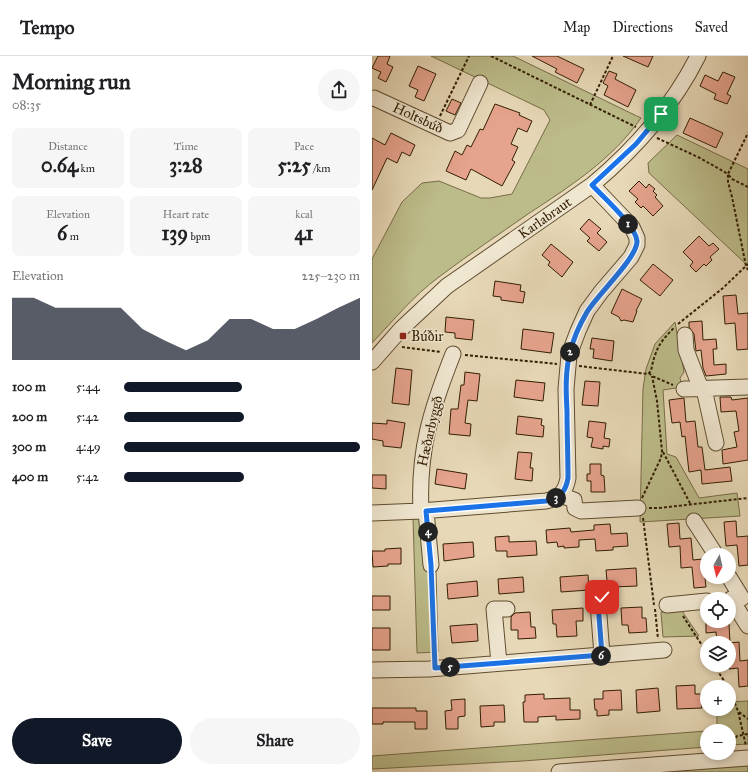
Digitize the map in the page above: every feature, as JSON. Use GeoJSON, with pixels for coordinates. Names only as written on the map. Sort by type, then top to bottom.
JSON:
{"type":"FeatureCollection","features":[{"type":"Feature","properties":{"kind":"street","name":"Karlabraut"},"geometry":{"type":"LineString","coordinates":[[372,362],[406,324],[448,286],[592,185],[636,144],[673,99],[698,56]]}},
{"type":"Feature","properties":{"kind":"street","name":"Holtsbúð"},"geometry":{"type":"LineString","coordinates":[[373,99],[450,133],[458,130],[480,83]]}},
{"type":"Feature","properties":{"kind":"street"},"geometry":{"type":"LineString","coordinates":[[372,513],[423,511],[546,501],[560,495],[565,490],[568,478],[566,388],[569,354],[573,341],[587,311],[631,257],[637,245],[637,238],[632,227],[592,185]]}},
{"type":"Feature","properties":{"kind":"street"},"geometry":{"type":"LineString","coordinates":[[684,335],[686,350],[702,389],[716,443]]}},
{"type":"Feature","properties":{"kind":"street","name":"Hæðarbyggð"},"geometry":{"type":"LineString","coordinates":[[431,565],[423,511],[421,466],[432,409],[453,354]]}},
{"type":"Feature","properties":{"kind":"street"},"geometry":{"type":"LineString","coordinates":[[684,389],[748,387]]}},
{"type":"Feature","properties":{"kind":"street"},"geometry":{"type":"LineString","coordinates":[[560,495],[574,500],[575,508],[581,511],[640,508]]}},
{"type":"Feature","properties":{"kind":"street"},"geometry":{"type":"LineString","coordinates":[[694,521],[711,548]]}},
{"type":"Feature","properties":{"kind":"street"},"geometry":{"type":"LineString","coordinates":[[732,584],[748,626]]}},
{"type":"Feature","properties":{"kind":"street"},"geometry":{"type":"LineString","coordinates":[[602,655],[598,603],[604,589]]}},
{"type":"Feature","properties":{"kind":"street"},"geometry":{"type":"LineString","coordinates":[[667,605],[700,602]]}},
{"type":"Feature","properties":{"kind":"street"},"geometry":{"type":"LineString","coordinates":[[494,609],[499,663]]}},
{"type":"Feature","properties":{"kind":"street"},"geometry":{"type":"LineString","coordinates":[[372,670],[435,668],[662,650]]}},
{"type":"Feature","properties":{"kind":"street"},"geometry":{"type":"LineString","coordinates":[[559,772],[747,752]]}},
{"type":"Feature","properties":{"kind":"path"},"geometry":{"type":"LineString","coordinates":[[436,126],[469,56]]}},
{"type":"Feature","properties":{"kind":"path"},"geometry":{"type":"LineString","coordinates":[[492,56],[640,129]]}},
{"type":"Feature","properties":{"kind":"path"},"geometry":{"type":"LineString","coordinates":[[590,105],[613,56]]}},
{"type":"Feature","properties":{"kind":"path"},"geometry":{"type":"LineString","coordinates":[[748,133],[728,174],[728,182],[748,270]]}},
{"type":"Feature","properties":{"kind":"path"},"geometry":{"type":"LineString","coordinates":[[655,137],[700,158],[728,174],[732,179],[748,187]]}},
{"type":"Feature","properties":{"kind":"path"},"geometry":{"type":"LineString","coordinates":[[649,372],[652,376],[657,402],[662,451],[661,458],[642,498],[640,508],[662,650]]}},
{"type":"Feature","properties":{"kind":"path"},"geometry":{"type":"LineString","coordinates":[[652,376],[684,389]]}},
{"type":"Feature","properties":{"kind":"path"},"geometry":{"type":"LineString","coordinates":[[662,451],[691,505],[695,514],[694,521]]}},
{"type":"Feature","properties":{"kind":"path"},"geometry":{"type":"LineString","coordinates":[[640,508],[691,505],[748,498]]}},
{"type":"Feature","properties":{"kind":"path"},"geometry":{"type":"LineString","coordinates":[[431,565],[435,668]]}},
{"type":"Feature","properties":{"kind":"path"},"geometry":{"type":"LineString","coordinates":[[681,613],[700,642]]}},
{"type":"Feature","properties":{"kind":"path"},"geometry":{"type":"LineString","coordinates":[[736,706],[747,752]]}},
{"type":"Feature","properties":{"kind":"path"},"geometry":{"type":"LineString","coordinates":[[738,711],[748,719]]}},
{"type":"Feature","properties":{"kind":"path"},"geometry":{"type":"LineString","coordinates":[[736,738],[748,734]]}},
{"type":"Feature","properties":{"kind":"green space"},"geometry":{"type":"Polygon","coordinates":[[[431,56],[513,56],[641,118],[630,133],[604,159],[574,183],[472,253],[430,284],[412,300],[372,343],[372,259],[402,202],[422,183],[439,181],[481,198],[512,194],[550,120],[544,110],[431,56]]]}},
{"type":"Feature","properties":{"kind":"green space"},"geometry":{"type":"Polygon","coordinates":[[[677,135],[748,169],[748,266],[649,173],[648,163],[677,135]]]}},
{"type":"Feature","properties":{"kind":"green space"},"geometry":{"type":"Polygon","coordinates":[[[675,322],[684,372],[680,378],[682,387],[663,390],[667,454],[676,457],[699,498],[737,493],[740,516],[640,522],[643,389],[646,369],[655,344],[675,322]]]}},
{"type":"Feature","properties":{"kind":"green space"},"geometry":{"type":"Polygon","coordinates":[[[422,516],[424,570],[436,570],[438,652],[417,653],[413,517],[422,516]]]}},
{"type":"Feature","properties":{"kind":"green space"},"geometry":{"type":"Polygon","coordinates":[[[682,611],[699,636],[663,637],[661,612],[682,611]]]}},
{"type":"Feature","properties":{"kind":"green space"},"geometry":{"type":"Polygon","coordinates":[[[748,701],[748,744],[736,745],[736,724],[717,724],[717,716],[736,716],[736,702],[748,701]]]}},
{"type":"Feature","properties":{"kind":"green space"},"geometry":{"type":"Polygon","coordinates":[[[700,732],[700,748],[523,761],[372,769],[372,756],[700,732]]]}},
{"type":"Feature","properties":{"kind":"green space"},"geometry":{"type":"Polygon","coordinates":[[[748,764],[748,772],[610,772],[748,764]]]}},
{"type":"Feature","properties":{"kind":"building"},"geometry":{"type":"Polygon","coordinates":[[[378,56],[390,56],[387,64],[393,67],[386,82],[378,78],[381,72],[372,68],[378,56]]]}},
{"type":"Feature","properties":{"kind":"building"},"geometry":{"type":"Polygon","coordinates":[[[532,56],[557,56],[584,69],[577,83],[555,72],[557,69],[532,56]]]}},
{"type":"Feature","properties":{"kind":"building"},"geometry":{"type":"Polygon","coordinates":[[[623,56],[653,56],[648,67],[623,56]]]}},
{"type":"Feature","properties":{"kind":"building"},"geometry":{"type":"Polygon","coordinates":[[[418,66],[436,74],[424,101],[415,97],[418,90],[409,86],[418,66]]]}},
{"type":"Feature","properties":{"kind":"building"},"geometry":{"type":"Polygon","coordinates":[[[609,71],[617,74],[615,79],[636,90],[628,107],[604,95],[608,86],[603,83],[609,71]]]}},
{"type":"Feature","properties":{"kind":"building"},"geometry":{"type":"Polygon","coordinates":[[[723,72],[735,77],[727,94],[731,96],[727,104],[714,99],[716,94],[700,86],[705,75],[718,81],[723,72]]]}},
{"type":"Feature","properties":{"kind":"building"},"geometry":{"type":"Polygon","coordinates":[[[452,99],[461,103],[455,115],[446,111],[452,99]]]}},
{"type":"Feature","properties":{"kind":"building"},"geometry":{"type":"Polygon","coordinates":[[[495,104],[520,113],[519,115],[532,121],[527,132],[518,128],[511,144],[518,147],[512,160],[515,162],[502,186],[471,169],[466,180],[446,171],[455,151],[462,155],[467,145],[471,147],[480,129],[483,130],[495,104]]]}},
{"type":"Feature","properties":{"kind":"building"},"geometry":{"type":"Polygon","coordinates":[[[690,118],[723,133],[716,148],[683,133],[690,118]]]}},
{"type":"Feature","properties":{"kind":"building"},"geometry":{"type":"Polygon","coordinates":[[[391,133],[415,145],[410,156],[402,152],[397,163],[387,158],[372,190],[372,138],[385,145],[391,133]]]}},
{"type":"Feature","properties":{"kind":"building"},"geometry":{"type":"Polygon","coordinates":[[[639,181],[646,188],[649,184],[655,189],[653,191],[657,195],[655,197],[663,206],[653,216],[643,206],[641,208],[635,202],[638,199],[629,191],[639,181]]]}},
{"type":"Feature","properties":{"kind":"building"},"geometry":{"type":"Polygon","coordinates":[[[589,219],[601,229],[597,233],[607,242],[599,251],[587,241],[590,238],[580,229],[589,219]]]}},
{"type":"Feature","properties":{"kind":"building"},"geometry":{"type":"Polygon","coordinates":[[[699,236],[709,246],[713,243],[719,249],[710,257],[712,260],[706,266],[704,264],[696,272],[690,266],[693,262],[683,252],[699,236]]]}},
{"type":"Feature","properties":{"kind":"building"},"geometry":{"type":"Polygon","coordinates":[[[551,244],[573,262],[562,277],[548,265],[550,262],[542,255],[551,244]]]}},
{"type":"Feature","properties":{"kind":"building"},"geometry":{"type":"Polygon","coordinates":[[[653,264],[673,280],[660,296],[640,280],[653,264]]]}},
{"type":"Feature","properties":{"kind":"building"},"geometry":{"type":"Polygon","coordinates":[[[495,281],[521,285],[520,291],[525,292],[523,303],[501,300],[501,297],[493,296],[495,281]]]}},
{"type":"Feature","properties":{"kind":"building"},"geometry":{"type":"Polygon","coordinates":[[[622,289],[642,299],[636,311],[633,322],[624,320],[621,321],[619,317],[611,313],[622,289]]]}},
{"type":"Feature","properties":{"kind":"building"},"geometry":{"type":"Polygon","coordinates":[[[736,295],[738,314],[748,313],[748,349],[737,350],[735,323],[725,324],[723,296],[736,295]]]}},
{"type":"Feature","properties":{"kind":"building"},"geometry":{"type":"Polygon","coordinates":[[[446,317],[474,320],[472,340],[455,338],[455,333],[445,332],[446,317]]]}},
{"type":"Feature","properties":{"kind":"building"},"geometry":{"type":"Polygon","coordinates":[[[702,321],[703,340],[716,339],[717,349],[713,349],[714,365],[726,364],[726,374],[706,376],[703,368],[701,350],[696,351],[694,334],[689,327],[689,322],[702,321]]]}},
{"type":"Feature","properties":{"kind":"building"},"geometry":{"type":"Polygon","coordinates":[[[523,329],[554,333],[551,353],[521,349],[523,329]]]}},
{"type":"Feature","properties":{"kind":"building"},"geometry":{"type":"Polygon","coordinates":[[[592,338],[614,341],[612,361],[593,358],[594,349],[590,349],[592,338]]]}},
{"type":"Feature","properties":{"kind":"building"},"geometry":{"type":"Polygon","coordinates":[[[396,368],[412,370],[409,405],[392,403],[396,368]]]}},
{"type":"Feature","properties":{"kind":"building"},"geometry":{"type":"Polygon","coordinates":[[[465,372],[480,374],[477,401],[468,400],[465,423],[471,424],[470,436],[449,434],[451,409],[458,409],[461,385],[464,385],[465,372]]]}},
{"type":"Feature","properties":{"kind":"building"},"geometry":{"type":"Polygon","coordinates":[[[516,380],[545,383],[543,401],[514,397],[516,380]]]}},
{"type":"Feature","properties":{"kind":"building"},"geometry":{"type":"Polygon","coordinates":[[[585,381],[600,382],[598,406],[582,405],[585,381]]]}},
{"type":"Feature","properties":{"kind":"building"},"geometry":{"type":"Polygon","coordinates":[[[720,397],[731,397],[732,400],[748,398],[748,460],[723,464],[722,450],[737,447],[734,432],[739,431],[736,411],[721,412],[720,397]]]}},
{"type":"Feature","properties":{"kind":"building"},"geometry":{"type":"Polygon","coordinates":[[[684,398],[686,422],[695,421],[698,447],[702,447],[705,470],[730,467],[732,481],[702,484],[701,470],[689,472],[685,436],[682,437],[680,422],[672,423],[669,400],[684,398]]]}},
{"type":"Feature","properties":{"kind":"building"},"geometry":{"type":"Polygon","coordinates":[[[518,416],[542,419],[541,425],[544,426],[543,437],[516,434],[518,416]]]}},
{"type":"Feature","properties":{"kind":"building"},"geometry":{"type":"Polygon","coordinates":[[[387,420],[405,423],[401,448],[383,446],[383,441],[372,439],[372,423],[387,424],[387,420]]]}},
{"type":"Feature","properties":{"kind":"building"},"geometry":{"type":"Polygon","coordinates":[[[589,421],[606,423],[604,438],[610,439],[609,447],[603,446],[603,449],[591,447],[593,438],[587,437],[589,421]]]}},
{"type":"Feature","properties":{"kind":"building"},"geometry":{"type":"Polygon","coordinates":[[[518,452],[532,453],[530,468],[533,468],[532,481],[515,479],[518,452]]]}},
{"type":"Feature","properties":{"kind":"building"},"geometry":{"type":"Polygon","coordinates":[[[590,464],[601,464],[601,475],[604,476],[605,492],[591,492],[591,481],[587,481],[587,474],[590,474],[590,464]]]}},
{"type":"Feature","properties":{"kind":"building"},"geometry":{"type":"Polygon","coordinates":[[[437,469],[467,474],[465,489],[435,484],[437,469]]]}},
{"type":"Feature","properties":{"kind":"building"},"geometry":{"type":"Polygon","coordinates":[[[372,475],[386,475],[386,489],[372,488],[372,475]]]}},
{"type":"Feature","properties":{"kind":"building"},"geometry":{"type":"Polygon","coordinates":[[[736,521],[737,537],[748,536],[748,565],[739,566],[737,545],[726,546],[724,522],[736,521]]]}},
{"type":"Feature","properties":{"kind":"building"},"geometry":{"type":"Polygon","coordinates":[[[679,523],[680,539],[691,538],[693,560],[700,559],[700,584],[706,584],[706,587],[694,588],[692,567],[681,568],[680,546],[669,547],[667,524],[679,523]]]}},
{"type":"Feature","properties":{"kind":"building"},"geometry":{"type":"Polygon","coordinates":[[[610,524],[611,534],[627,533],[628,546],[613,547],[613,550],[596,551],[595,539],[579,540],[579,547],[564,548],[564,546],[558,547],[557,542],[547,543],[546,530],[570,528],[571,532],[594,530],[594,525],[610,524]]]}},
{"type":"Feature","properties":{"kind":"building"},"geometry":{"type":"Polygon","coordinates":[[[509,536],[509,542],[536,541],[537,555],[507,557],[507,551],[496,551],[495,537],[509,536]]]}},
{"type":"Feature","properties":{"kind":"building"},"geometry":{"type":"Polygon","coordinates":[[[473,542],[474,557],[444,561],[443,544],[473,542]]]}},
{"type":"Feature","properties":{"kind":"building"},"geometry":{"type":"Polygon","coordinates":[[[401,548],[401,564],[388,564],[388,566],[373,567],[372,551],[385,551],[385,549],[401,548]]]}},
{"type":"Feature","properties":{"kind":"building"},"geometry":{"type":"Polygon","coordinates":[[[636,568],[637,586],[613,587],[611,583],[607,581],[606,570],[636,568]]]}},
{"type":"Feature","properties":{"kind":"building"},"geometry":{"type":"Polygon","coordinates":[[[588,575],[589,590],[561,592],[560,577],[588,575]]]}},
{"type":"Feature","properties":{"kind":"building"},"geometry":{"type":"Polygon","coordinates":[[[523,577],[524,592],[499,594],[498,579],[523,577]]]}},
{"type":"Feature","properties":{"kind":"building"},"geometry":{"type":"Polygon","coordinates":[[[477,581],[478,596],[448,599],[447,584],[477,581]]]}},
{"type":"Feature","properties":{"kind":"building"},"geometry":{"type":"Polygon","coordinates":[[[372,596],[390,596],[390,610],[372,610],[372,596]]]}},
{"type":"Feature","properties":{"kind":"building"},"geometry":{"type":"Polygon","coordinates":[[[642,607],[642,618],[646,618],[647,632],[629,633],[628,625],[622,625],[621,608],[642,607]]]}},
{"type":"Feature","properties":{"kind":"building"},"geometry":{"type":"Polygon","coordinates":[[[583,608],[583,621],[576,621],[577,636],[557,637],[556,624],[553,624],[552,610],[583,608]]]}},
{"type":"Feature","properties":{"kind":"building"},"geometry":{"type":"Polygon","coordinates":[[[530,612],[531,627],[535,627],[536,638],[518,639],[518,630],[511,630],[511,617],[515,613],[530,612]]]}},
{"type":"Feature","properties":{"kind":"building"},"geometry":{"type":"Polygon","coordinates":[[[477,624],[478,641],[452,643],[450,626],[477,624]]]}},
{"type":"Feature","properties":{"kind":"building"},"geometry":{"type":"Polygon","coordinates":[[[372,628],[390,628],[390,650],[372,650],[372,628]]]}},
{"type":"Feature","properties":{"kind":"building"},"geometry":{"type":"Polygon","coordinates":[[[706,628],[729,628],[730,636],[716,636],[716,632],[706,633],[706,628]]]}},
{"type":"Feature","properties":{"kind":"building"},"geometry":{"type":"Polygon","coordinates":[[[736,642],[739,642],[740,661],[748,660],[748,686],[739,687],[738,668],[736,668],[736,642]]]}},
{"type":"Feature","properties":{"kind":"building"},"geometry":{"type":"Polygon","coordinates":[[[695,685],[695,694],[700,694],[700,708],[677,709],[676,686],[695,685]]]}},
{"type":"Feature","properties":{"kind":"building"},"geometry":{"type":"Polygon","coordinates":[[[658,688],[660,711],[637,713],[636,690],[658,688]]]}},
{"type":"Feature","properties":{"kind":"building"},"geometry":{"type":"Polygon","coordinates":[[[621,690],[622,710],[609,710],[609,715],[597,716],[594,699],[603,699],[603,691],[621,690]]]}},
{"type":"Feature","properties":{"kind":"building"},"geometry":{"type":"Polygon","coordinates":[[[544,694],[544,699],[570,698],[570,710],[580,710],[580,719],[556,720],[556,716],[538,717],[538,722],[524,722],[523,702],[525,702],[525,695],[544,694]]]}},
{"type":"Feature","properties":{"kind":"building"},"geometry":{"type":"Polygon","coordinates":[[[465,699],[465,716],[458,717],[458,729],[446,729],[445,711],[452,710],[451,700],[465,699]]]}},
{"type":"Feature","properties":{"kind":"building"},"geometry":{"type":"Polygon","coordinates":[[[504,705],[505,722],[494,722],[494,726],[481,727],[480,706],[504,705]]]}},
{"type":"Feature","properties":{"kind":"building"},"geometry":{"type":"Polygon","coordinates":[[[372,708],[416,708],[416,711],[427,711],[427,729],[415,729],[415,722],[383,722],[383,724],[372,724],[372,708]]]}},
{"type":"Feature","properties":{"kind":"place","name":"Búðir"},"geometry":{"type":"Point","coordinates":[403,336]}},
{"type":"Feature","properties":{"kind":"route"},"geometry":{"type":"LineString","coordinates":[[602,597],[598,603],[602,655],[435,668],[431,565],[426,511],[546,501],[560,495],[565,490],[568,478],[566,388],[569,354],[573,341],[587,311],[631,257],[637,245],[637,238],[632,227],[592,185],[608,172],[636,144],[661,114]]}}]}
